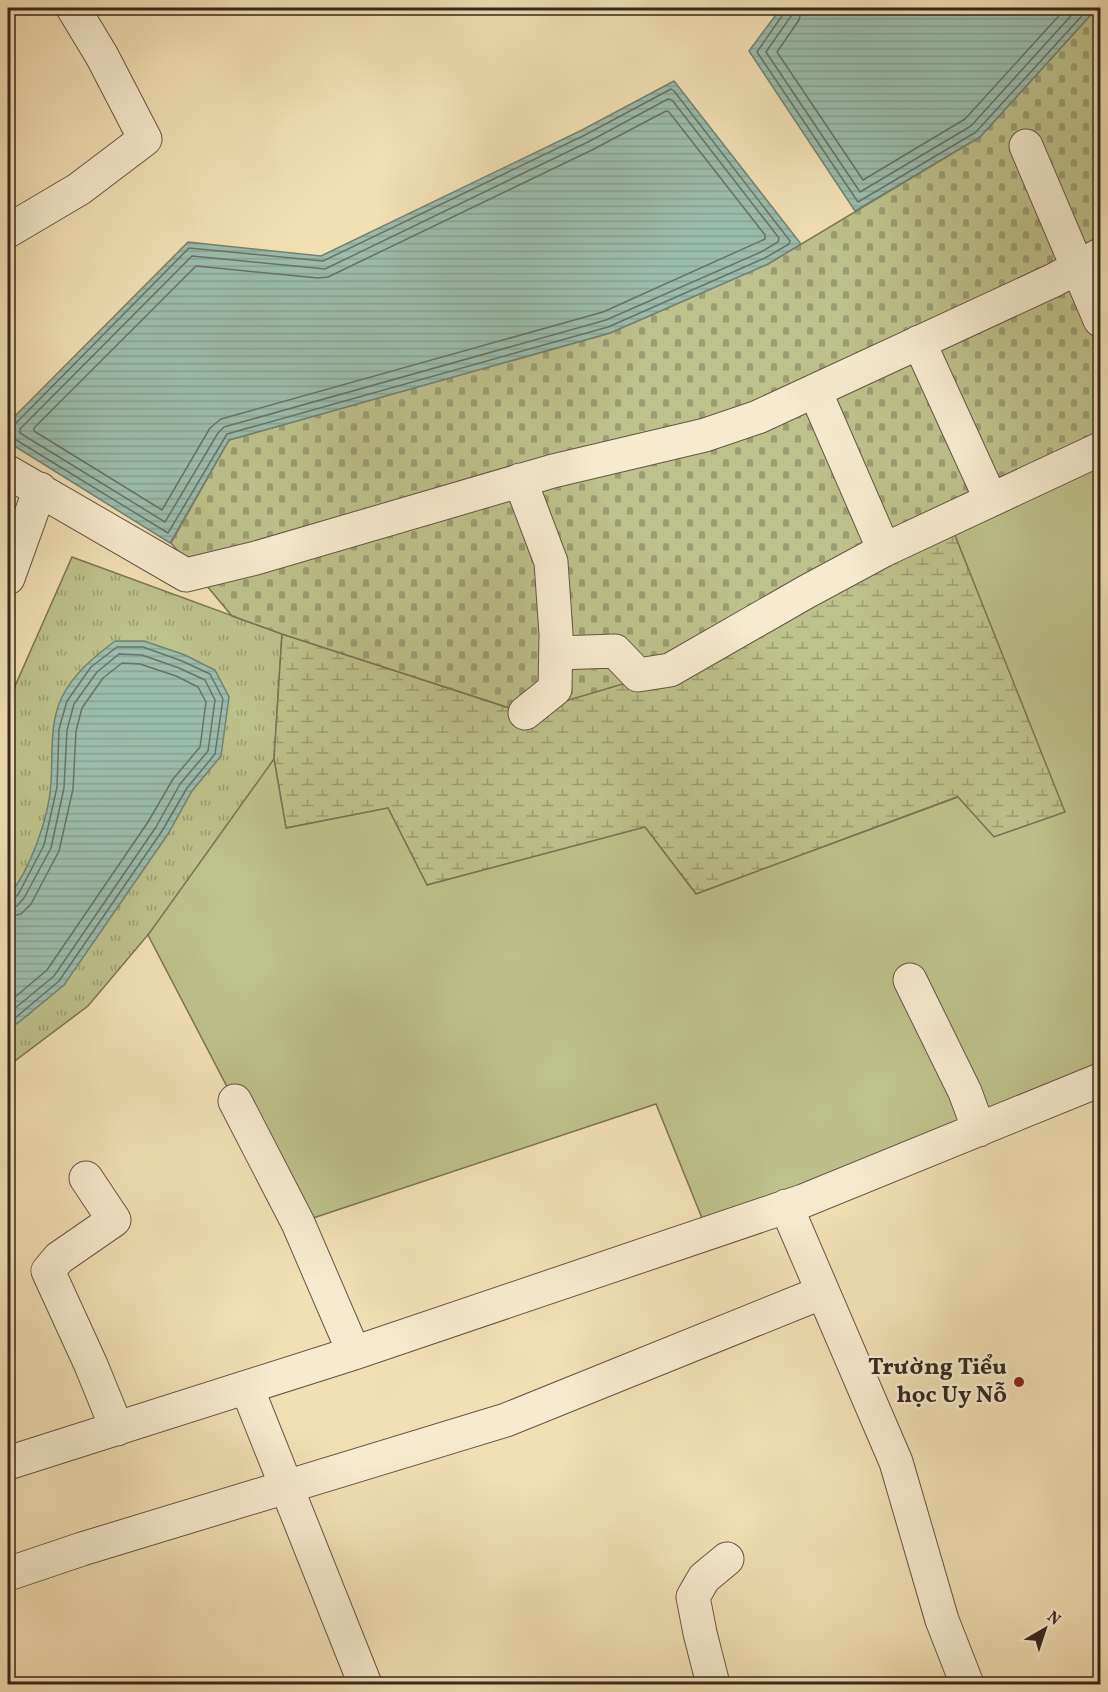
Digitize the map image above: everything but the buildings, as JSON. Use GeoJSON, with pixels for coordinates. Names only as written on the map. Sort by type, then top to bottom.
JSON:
{"type":"FeatureCollection","features":[{"type":"Feature","properties":{"kind":"street"},"geometry":{"type":"LineString","coordinates":[[8,231],[79,189],[145,139],[102,56],[73,8]]}},
{"type":"Feature","properties":{"kind":"street"},"geometry":{"type":"LineString","coordinates":[[1026,146],[1090,261],[1101,320]]}},
{"type":"Feature","properties":{"kind":"street"},"geometry":{"type":"LineString","coordinates":[[8,472],[186,575],[256,558],[553,471],[705,435],[758,417],[1090,261]]}},
{"type":"Feature","properties":{"kind":"street"},"geometry":{"type":"LineString","coordinates":[[919,342],[991,500]]}},
{"type":"Feature","properties":{"kind":"street"},"geometry":{"type":"LineString","coordinates":[[815,391],[884,550]]}},
{"type":"Feature","properties":{"kind":"street"},"geometry":{"type":"LineString","coordinates":[[556,653],[615,651],[638,675],[670,670],[884,550],[1101,449]]}},
{"type":"Feature","properties":{"kind":"street"},"geometry":{"type":"LineString","coordinates":[[520,480],[551,562],[556,653],[555,689],[525,713]]}},
{"type":"Feature","properties":{"kind":"street"},"geometry":{"type":"LineString","coordinates":[[8,578],[40,489]]}},
{"type":"Feature","properties":{"kind":"street"},"geometry":{"type":"LineString","coordinates":[[910,980],[965,1092],[979,1130]]}},
{"type":"Feature","properties":{"kind":"street"},"geometry":{"type":"LineString","coordinates":[[8,1463],[354,1353],[786,1206],[1101,1080]]}},
{"type":"Feature","properties":{"kind":"street"},"geometry":{"type":"LineString","coordinates":[[235,1101],[298,1223],[354,1353]]}},
{"type":"Feature","properties":{"kind":"street"},"geometry":{"type":"LineString","coordinates":[[86,1178],[114,1220],[59,1258],[48,1271],[117,1429]]}},
{"type":"Feature","properties":{"kind":"street"},"geometry":{"type":"LineString","coordinates":[[786,1206],[896,1462],[942,1620],[967,1684]]}},
{"type":"Feature","properties":{"kind":"street"},"geometry":{"type":"LineString","coordinates":[[8,1574],[82,1549],[506,1420],[823,1292]]}},
{"type":"Feature","properties":{"kind":"street"},"geometry":{"type":"LineString","coordinates":[[247,1388],[365,1684]]}},
{"type":"Feature","properties":{"kind":"street"},"geometry":{"type":"LineString","coordinates":[[713,1684],[693,1597],[704,1578],[727,1559]]}},
{"type":"Feature","properties":{"kind":"green space"},"geometry":{"type":"Polygon","coordinates":[[[1097,8],[1100,8],[1100,255],[1079,267],[1100,320],[1100,449],[670,670],[525,713],[232,616],[171,543],[229,440],[610,333],[768,264],[980,137],[1097,8]]]}},
{"type":"Feature","properties":{"kind":"green space"},"geometry":{"type":"Polygon","coordinates":[[[1100,449],[1100,1079],[708,1233],[656,1104],[298,1223],[148,935],[274,759],[286,828],[388,808],[427,885],[645,827],[696,894],[958,797],[994,837],[1065,812],[949,520],[1100,449]]]}},
{"type":"Feature","properties":{"kind":"green space"},"geometry":{"type":"Polygon","coordinates":[[[949,520],[1066,812],[994,837],[957,797],[696,894],[645,827],[427,885],[388,808],[286,828],[274,759],[282,634],[525,713],[949,520]]]}},
{"type":"Feature","properties":{"kind":"green space"},"geometry":{"type":"Polygon","coordinates":[[[72,557],[282,634],[274,759],[195,879],[88,1006],[16,1060],[8,1063],[8,702],[72,557]]]}},
{"type":"Feature","properties":{"kind":"water"},"geometry":{"type":"Polygon","coordinates":[[[781,8],[1097,8],[980,137],[855,211],[749,51],[781,8]]]}},
{"type":"Feature","properties":{"kind":"water"},"geometry":{"type":"Polygon","coordinates":[[[674,81],[801,244],[768,264],[610,333],[229,440],[170,543],[8,442],[8,423],[188,242],[321,256],[582,130],[674,81]]]}},
{"type":"Feature","properties":{"kind":"water"},"geometry":{"type":"Polygon","coordinates":[[[115,641],[144,641],[185,655],[215,670],[229,697],[221,756],[192,791],[168,834],[64,985],[8,1029],[8,897],[31,858],[47,812],[55,717],[67,688],[92,659],[115,641]]]}},
{"type":"Feature","properties":{"kind":"place","name":"Trường Tiểu học Uy Nỗ"},"geometry":{"type":"Point","coordinates":[1019,1382]}}]}
